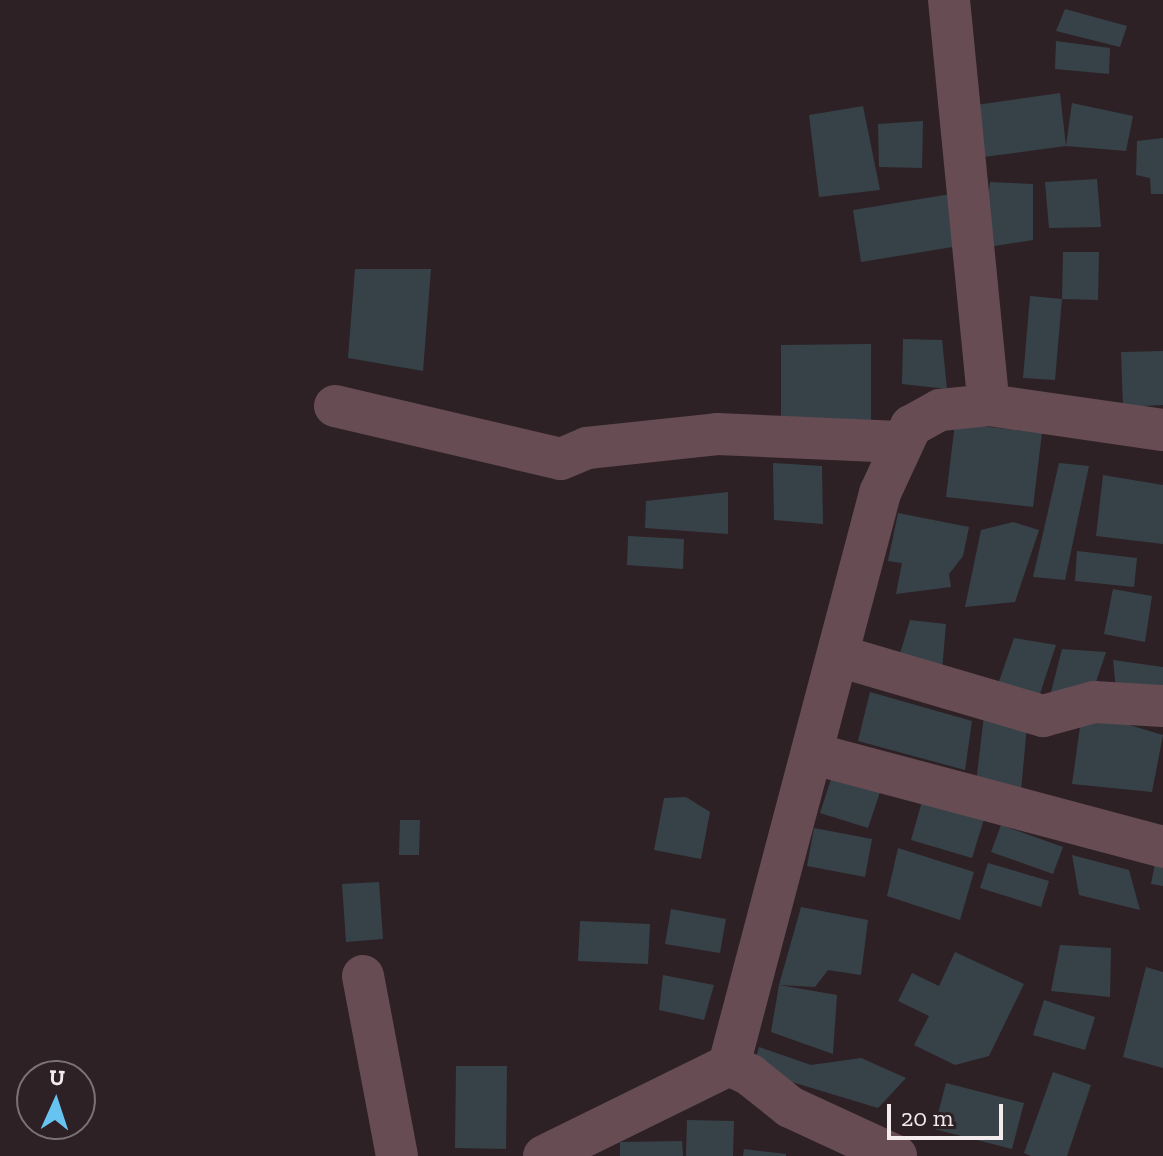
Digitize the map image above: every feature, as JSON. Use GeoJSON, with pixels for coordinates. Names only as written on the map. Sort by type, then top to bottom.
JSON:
{"type":"FeatureCollection","features":[{"type":"Feature","properties":{"kind":"street"},"geometry":{"type":"LineString","coordinates":[[949,0],[989,405]]}},
{"type":"Feature","properties":{"kind":"street"},"geometry":{"type":"LineString","coordinates":[[544,1156],[729,1065],[814,754],[880,493],[900,442],[926,415],[989,405],[1163,430]]}},
{"type":"Feature","properties":{"kind":"street"},"geometry":{"type":"LineString","coordinates":[[335,406],[561,459],[587,448],[717,434],[900,442]]}},
{"type":"Feature","properties":{"kind":"street"},"geometry":{"type":"LineString","coordinates":[[839,656],[1043,716],[1094,702],[1163,706]]}},
{"type":"Feature","properties":{"kind":"street"},"geometry":{"type":"LineString","coordinates":[[814,754],[1163,847]]}},
{"type":"Feature","properties":{"kind":"street"},"geometry":{"type":"LineString","coordinates":[[363,976],[397,1156]]}},
{"type":"Feature","properties":{"kind":"street"},"geometry":{"type":"LineString","coordinates":[[729,1065],[750,1075],[790,1107],[896,1156]]}},
{"type":"Feature","properties":{"kind":"building"},"geometry":{"type":"Polygon","coordinates":[[[1065,9],[1127,26],[1120,47],[1056,31],[1065,9]]]}},
{"type":"Feature","properties":{"kind":"building"},"geometry":{"type":"Polygon","coordinates":[[[1056,41],[1110,48],[1109,74],[1055,69],[1056,41]]]}},
{"type":"Feature","properties":{"kind":"building"},"geometry":{"type":"Polygon","coordinates":[[[1060,93],[1066,146],[976,158],[969,106],[1060,93]]]}},
{"type":"Feature","properties":{"kind":"building"},"geometry":{"type":"Polygon","coordinates":[[[1072,103],[1133,116],[1126,151],[1066,146],[1072,103]]]}},
{"type":"Feature","properties":{"kind":"building"},"geometry":{"type":"Polygon","coordinates":[[[863,106],[880,190],[819,197],[809,115],[863,106]]]}},
{"type":"Feature","properties":{"kind":"building"},"geometry":{"type":"Polygon","coordinates":[[[923,121],[922,168],[879,167],[878,124],[923,121]]]}},
{"type":"Feature","properties":{"kind":"building"},"geometry":{"type":"Polygon","coordinates":[[[1163,138],[1163,194],[1151,194],[1150,178],[1136,175],[1137,141],[1163,138]]]}},
{"type":"Feature","properties":{"kind":"building"},"geometry":{"type":"Polygon","coordinates":[[[1097,179],[1101,227],[1049,228],[1045,182],[1097,179]]]}},
{"type":"Feature","properties":{"kind":"building"},"geometry":{"type":"Polygon","coordinates":[[[990,182],[1033,184],[1033,240],[982,248],[990,182]]]}},
{"type":"Feature","properties":{"kind":"building"},"geometry":{"type":"Polygon","coordinates":[[[951,194],[959,246],[861,262],[853,210],[951,194]]]}},
{"type":"Feature","properties":{"kind":"building"},"geometry":{"type":"Polygon","coordinates":[[[1063,252],[1099,252],[1098,300],[1062,299],[1063,252]]]}},
{"type":"Feature","properties":{"kind":"building"},"geometry":{"type":"Polygon","coordinates":[[[355,269],[431,269],[423,371],[348,358],[355,269]]]}},
{"type":"Feature","properties":{"kind":"building"},"geometry":{"type":"Polygon","coordinates":[[[1030,296],[1062,299],[1055,380],[1023,378],[1030,296]]]}},
{"type":"Feature","properties":{"kind":"building"},"geometry":{"type":"Polygon","coordinates":[[[903,339],[942,340],[947,389],[902,384],[903,339]]]}},
{"type":"Feature","properties":{"kind":"building"},"geometry":{"type":"Polygon","coordinates":[[[871,344],[871,421],[781,434],[781,345],[871,344]]]}},
{"type":"Feature","properties":{"kind":"building"},"geometry":{"type":"Polygon","coordinates":[[[1163,351],[1163,405],[1123,407],[1121,352],[1163,351]]]}},
{"type":"Feature","properties":{"kind":"building"},"geometry":{"type":"Polygon","coordinates":[[[955,423],[1042,433],[1033,507],[946,497],[955,423]]]}},
{"type":"Feature","properties":{"kind":"building"},"geometry":{"type":"Polygon","coordinates":[[[773,463],[822,466],[823,524],[774,520],[773,463]]]}},
{"type":"Feature","properties":{"kind":"building"},"geometry":{"type":"Polygon","coordinates":[[[1059,463],[1089,466],[1065,580],[1033,577],[1059,463]]]}},
{"type":"Feature","properties":{"kind":"building"},"geometry":{"type":"Polygon","coordinates":[[[1103,475],[1163,485],[1163,544],[1096,536],[1103,475]]]}},
{"type":"Feature","properties":{"kind":"building"},"geometry":{"type":"Polygon","coordinates":[[[728,492],[728,534],[645,528],[646,501],[728,492]]]}},
{"type":"Feature","properties":{"kind":"building"},"geometry":{"type":"Polygon","coordinates":[[[898,513],[969,527],[963,556],[949,574],[951,587],[896,594],[902,563],[888,561],[898,513]]]}},
{"type":"Feature","properties":{"kind":"building"},"geometry":{"type":"Polygon","coordinates":[[[1013,522],[1039,530],[1015,602],[965,607],[981,530],[1013,522]]]}},
{"type":"Feature","properties":{"kind":"building"},"geometry":{"type":"Polygon","coordinates":[[[628,536],[684,539],[683,569],[627,565],[628,536]]]}},
{"type":"Feature","properties":{"kind":"building"},"geometry":{"type":"Polygon","coordinates":[[[1077,551],[1137,558],[1134,587],[1075,581],[1077,551]]]}},
{"type":"Feature","properties":{"kind":"building"},"geometry":{"type":"Polygon","coordinates":[[[1113,589],[1152,596],[1145,642],[1104,634],[1113,589]]]}},
{"type":"Feature","properties":{"kind":"building"},"geometry":{"type":"Polygon","coordinates":[[[910,620],[946,624],[942,670],[897,664],[910,620]]]}},
{"type":"Feature","properties":{"kind":"building"},"geometry":{"type":"Polygon","coordinates":[[[1014,638],[1056,645],[1037,703],[995,693],[1014,638]]]}},
{"type":"Feature","properties":{"kind":"building"},"geometry":{"type":"Polygon","coordinates":[[[1062,649],[1106,652],[1092,694],[1048,704],[1062,649]]]}},
{"type":"Feature","properties":{"kind":"building"},"geometry":{"type":"Polygon","coordinates":[[[1113,660],[1163,667],[1163,695],[1116,689],[1113,660]]]}},
{"type":"Feature","properties":{"kind":"building"},"geometry":{"type":"Polygon","coordinates":[[[870,692],[972,721],[965,770],[858,741],[870,692]]]}},
{"type":"Feature","properties":{"kind":"building"},"geometry":{"type":"Polygon","coordinates":[[[984,716],[1027,726],[1020,801],[975,791],[984,716]]]}},
{"type":"Feature","properties":{"kind":"building"},"geometry":{"type":"Polygon","coordinates":[[[1081,720],[1126,724],[1163,735],[1152,792],[1072,784],[1081,720]]]}},
{"type":"Feature","properties":{"kind":"building"},"geometry":{"type":"Polygon","coordinates":[[[833,773],[881,789],[868,828],[820,813],[833,773]]]}},
{"type":"Feature","properties":{"kind":"building"},"geometry":{"type":"Polygon","coordinates":[[[686,797],[710,812],[701,859],[654,850],[664,798],[686,797]]]}},
{"type":"Feature","properties":{"kind":"building"},"geometry":{"type":"Polygon","coordinates":[[[923,798],[985,816],[972,858],[911,840],[923,798]]]}},
{"type":"Feature","properties":{"kind":"building"},"geometry":{"type":"Polygon","coordinates":[[[400,820],[420,820],[419,855],[399,855],[400,820]]]}},
{"type":"Feature","properties":{"kind":"building"},"geometry":{"type":"Polygon","coordinates":[[[1001,825],[1063,847],[1053,874],[991,852],[1001,825]]]}},
{"type":"Feature","properties":{"kind":"building"},"geometry":{"type":"Polygon","coordinates":[[[814,828],[872,839],[865,877],[807,866],[814,828]]]}},
{"type":"Feature","properties":{"kind":"building"},"geometry":{"type":"Polygon","coordinates":[[[898,848],[974,872],[960,920],[887,896],[898,848]]]}},
{"type":"Feature","properties":{"kind":"building"},"geometry":{"type":"Polygon","coordinates":[[[1072,855],[1129,870],[1140,910],[1079,895],[1072,855]]]}},
{"type":"Feature","properties":{"kind":"building"},"geometry":{"type":"Polygon","coordinates":[[[1156,858],[1163,859],[1163,886],[1151,884],[1156,858]]]}},
{"type":"Feature","properties":{"kind":"building"},"geometry":{"type":"Polygon","coordinates":[[[988,863],[1049,881],[1041,907],[980,888],[988,863]]]}},
{"type":"Feature","properties":{"kind":"building"},"geometry":{"type":"Polygon","coordinates":[[[379,882],[383,939],[346,942],[342,884],[379,882]]]}},
{"type":"Feature","properties":{"kind":"building"},"geometry":{"type":"Polygon","coordinates":[[[801,907],[868,920],[861,975],[828,970],[815,987],[779,985],[801,907]]]}},
{"type":"Feature","properties":{"kind":"building"},"geometry":{"type":"Polygon","coordinates":[[[671,909],[726,919],[720,953],[665,944],[671,909]]]}},
{"type":"Feature","properties":{"kind":"building"},"geometry":{"type":"Polygon","coordinates":[[[580,921],[650,924],[648,964],[578,961],[580,921]]]}},
{"type":"Feature","properties":{"kind":"building"},"geometry":{"type":"Polygon","coordinates":[[[1060,945],[1111,948],[1110,997],[1051,991],[1060,945]]]}},
{"type":"Feature","properties":{"kind":"building"},"geometry":{"type":"Polygon","coordinates":[[[955,952],[1024,984],[989,1056],[955,1065],[914,1045],[929,1016],[898,1001],[912,973],[939,986],[955,952]]]}},
{"type":"Feature","properties":{"kind":"building"},"geometry":{"type":"Polygon","coordinates":[[[1146,967],[1163,972],[1163,1068],[1123,1057],[1146,967]]]}},
{"type":"Feature","properties":{"kind":"building"},"geometry":{"type":"Polygon","coordinates":[[[663,975],[714,985],[704,1020],[659,1010],[663,975]]]}},
{"type":"Feature","properties":{"kind":"building"},"geometry":{"type":"Polygon","coordinates":[[[779,985],[837,995],[833,1054],[771,1032],[779,985]]]}},
{"type":"Feature","properties":{"kind":"building"},"geometry":{"type":"Polygon","coordinates":[[[1044,1000],[1095,1017],[1085,1050],[1033,1035],[1044,1000]]]}},
{"type":"Feature","properties":{"kind":"building"},"geometry":{"type":"Polygon","coordinates":[[[759,1047],[811,1065],[861,1058],[906,1078],[878,1108],[752,1070],[759,1047]]]}},
{"type":"Feature","properties":{"kind":"building"},"geometry":{"type":"Polygon","coordinates":[[[456,1066],[507,1066],[506,1149],[455,1148],[456,1066]]]}},
{"type":"Feature","properties":{"kind":"building"},"geometry":{"type":"Polygon","coordinates":[[[1053,1072],[1091,1085],[1067,1156],[1031,1156],[1024,1153],[1053,1072]]]}},
{"type":"Feature","properties":{"kind":"building"},"geometry":{"type":"Polygon","coordinates":[[[946,1083],[1024,1103],[1012,1149],[934,1129],[946,1083]]]}},
{"type":"Feature","properties":{"kind":"building"},"geometry":{"type":"Polygon","coordinates":[[[687,1120],[734,1121],[733,1156],[686,1156],[687,1120]]]}},
{"type":"Feature","properties":{"kind":"building"},"geometry":{"type":"Polygon","coordinates":[[[682,1141],[683,1156],[620,1156],[620,1142],[682,1141]]]}},
{"type":"Feature","properties":{"kind":"building"},"geometry":{"type":"Polygon","coordinates":[[[744,1149],[786,1154],[786,1156],[743,1156],[744,1149]]]}}]}
